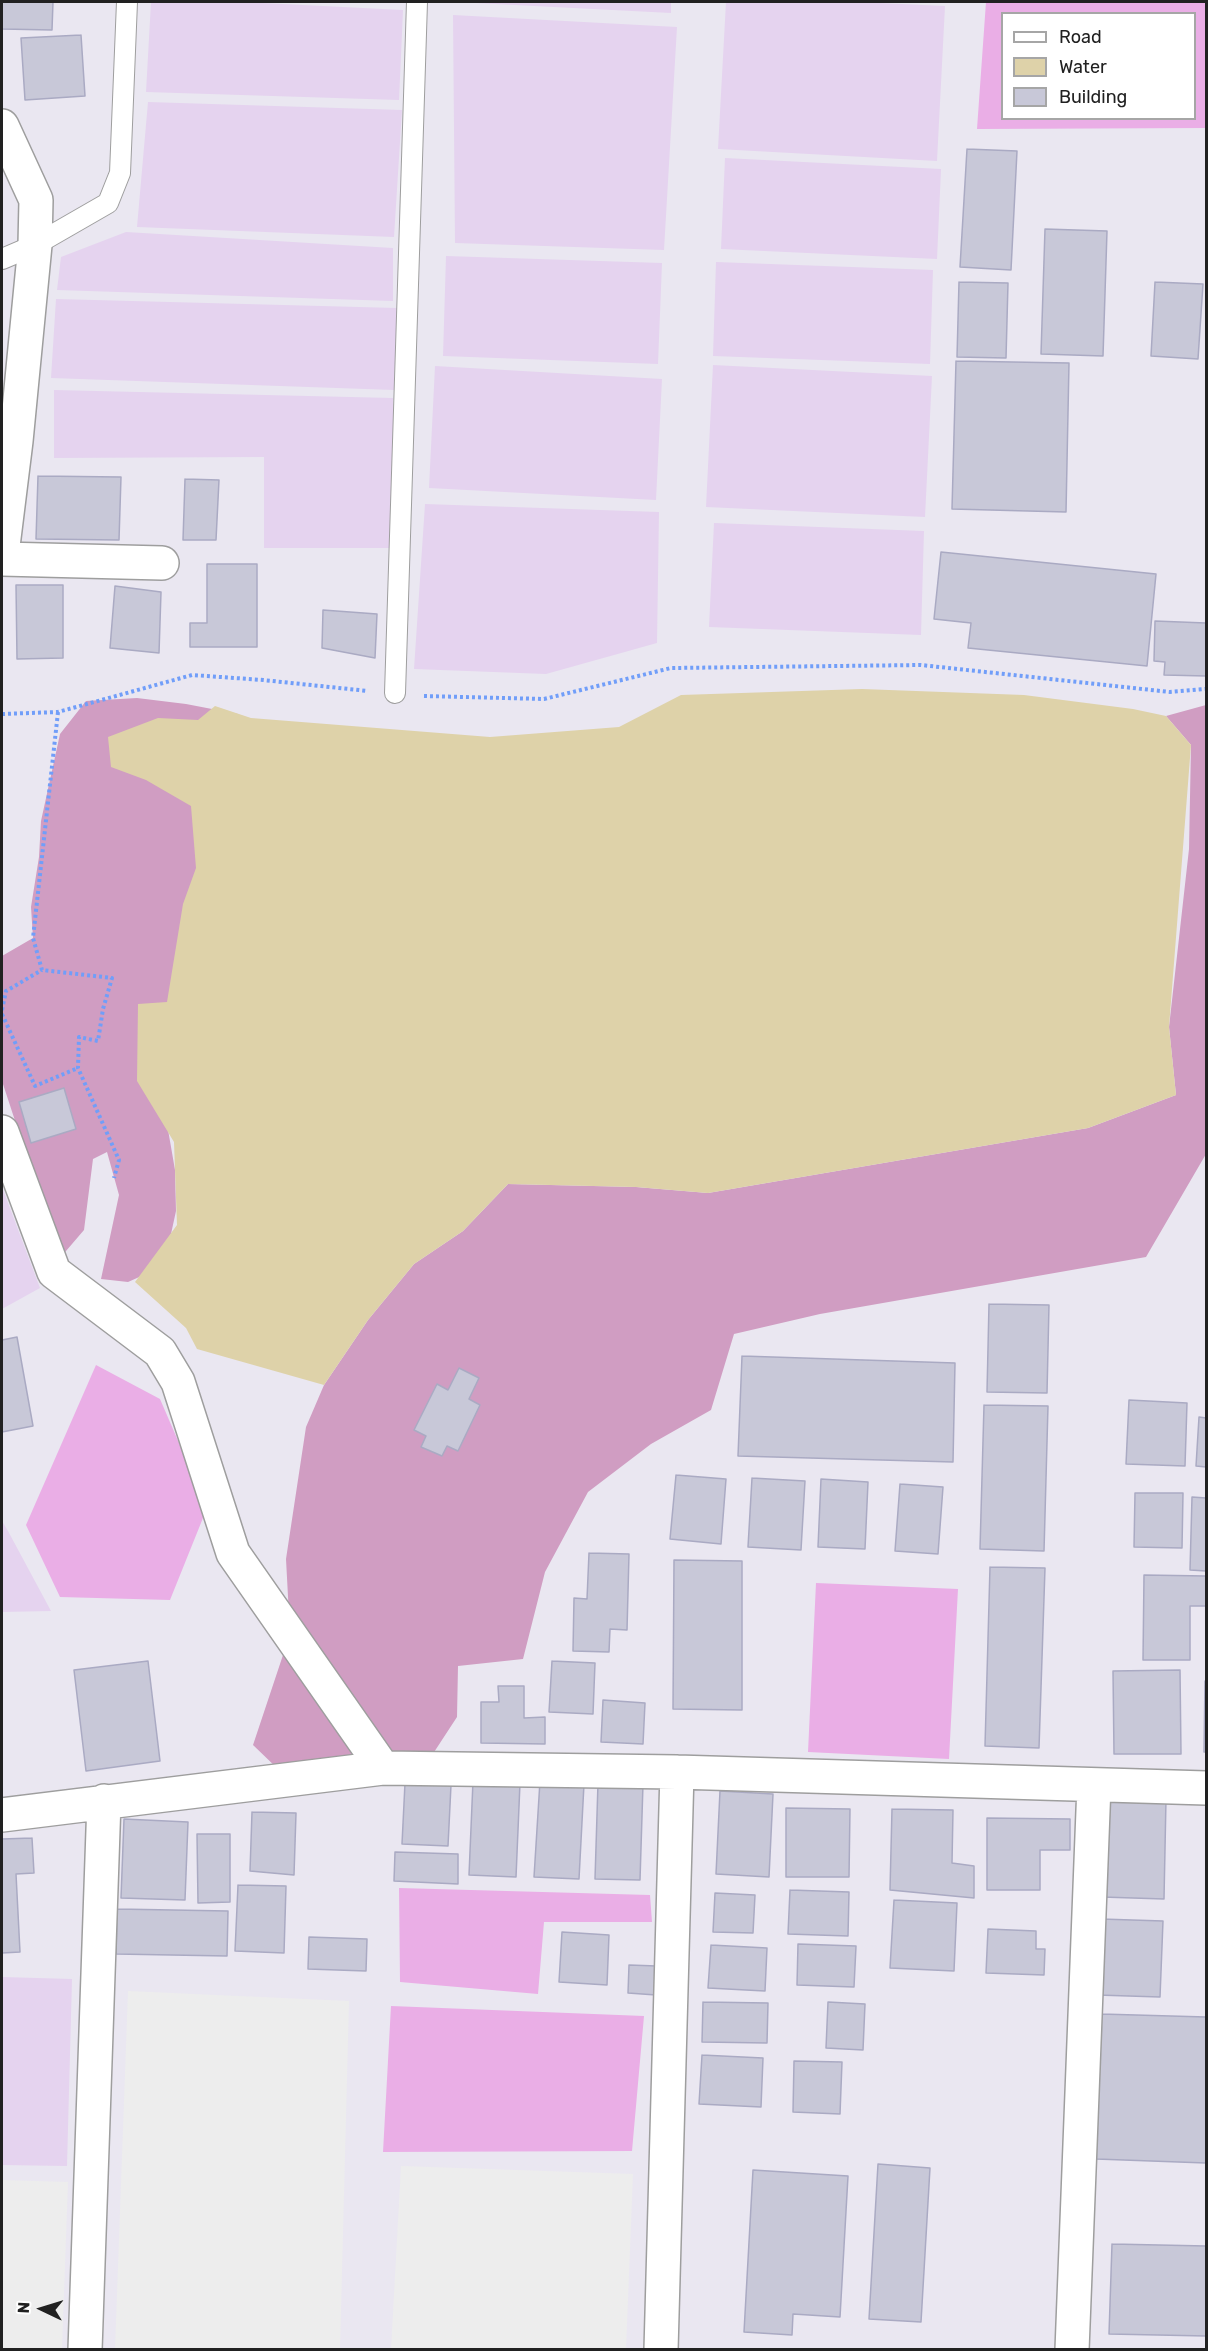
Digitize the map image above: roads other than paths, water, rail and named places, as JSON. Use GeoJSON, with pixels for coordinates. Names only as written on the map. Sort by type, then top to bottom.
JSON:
{"type":"FeatureCollection","features":[{"type":"Feature","properties":{"kind":"street"},"geometry":{"type":"LineString","coordinates":[[2,126],[36,200],[35,245],[9,441],[2,554]]}},
{"type":"Feature","properties":{"kind":"street"},"geometry":{"type":"LineString","coordinates":[[2,559],[162,563]]}},
{"type":"Feature","properties":{"kind":"street"},"geometry":{"type":"LineString","coordinates":[[2,1132],[54,1272],[160,1352],[178,1382],[233,1553],[383,1768]]}},
{"type":"Feature","properties":{"kind":"street"},"geometry":{"type":"LineString","coordinates":[[2,1815],[383,1768],[677,1772],[1206,1788]]}},
{"type":"Feature","properties":{"kind":"street"},"geometry":{"type":"LineString","coordinates":[[661,2349],[677,1772]]}},
{"type":"Feature","properties":{"kind":"street"},"geometry":{"type":"LineString","coordinates":[[1072,2349],[1094,1785]]}},
{"type":"Feature","properties":{"kind":"street"},"geometry":{"type":"LineString","coordinates":[[85,2349],[104,1802]]}},
{"type":"Feature","properties":{"kind":"lane"},"geometry":{"type":"LineString","coordinates":[[2,259],[35,245],[108,203],[120,174],[127,2]]}},
{"type":"Feature","properties":{"kind":"lane"},"geometry":{"type":"LineString","coordinates":[[394,693],[417,2]]}},
{"type":"Feature","properties":{"kind":"water"},"geometry":{"type":"Polygon","coordinates":[[[862,689],[1024,695],[1133,709],[1166,716],[1191,745],[1169,1027],[1176,1095],[1088,1128],[708,1193],[636,1187],[508,1184],[463,1231],[414,1264],[368,1320],[324,1385],[197,1349],[186,1328],[135,1282],[177,1225],[174,1142],[137,1081],[138,1004],[167,1002],[183,904],[196,868],[191,806],[146,780],[111,767],[108,737],[158,718],[198,720],[215,706],[251,718],[490,737],[619,727],[681,695],[862,689]]]}}]}
